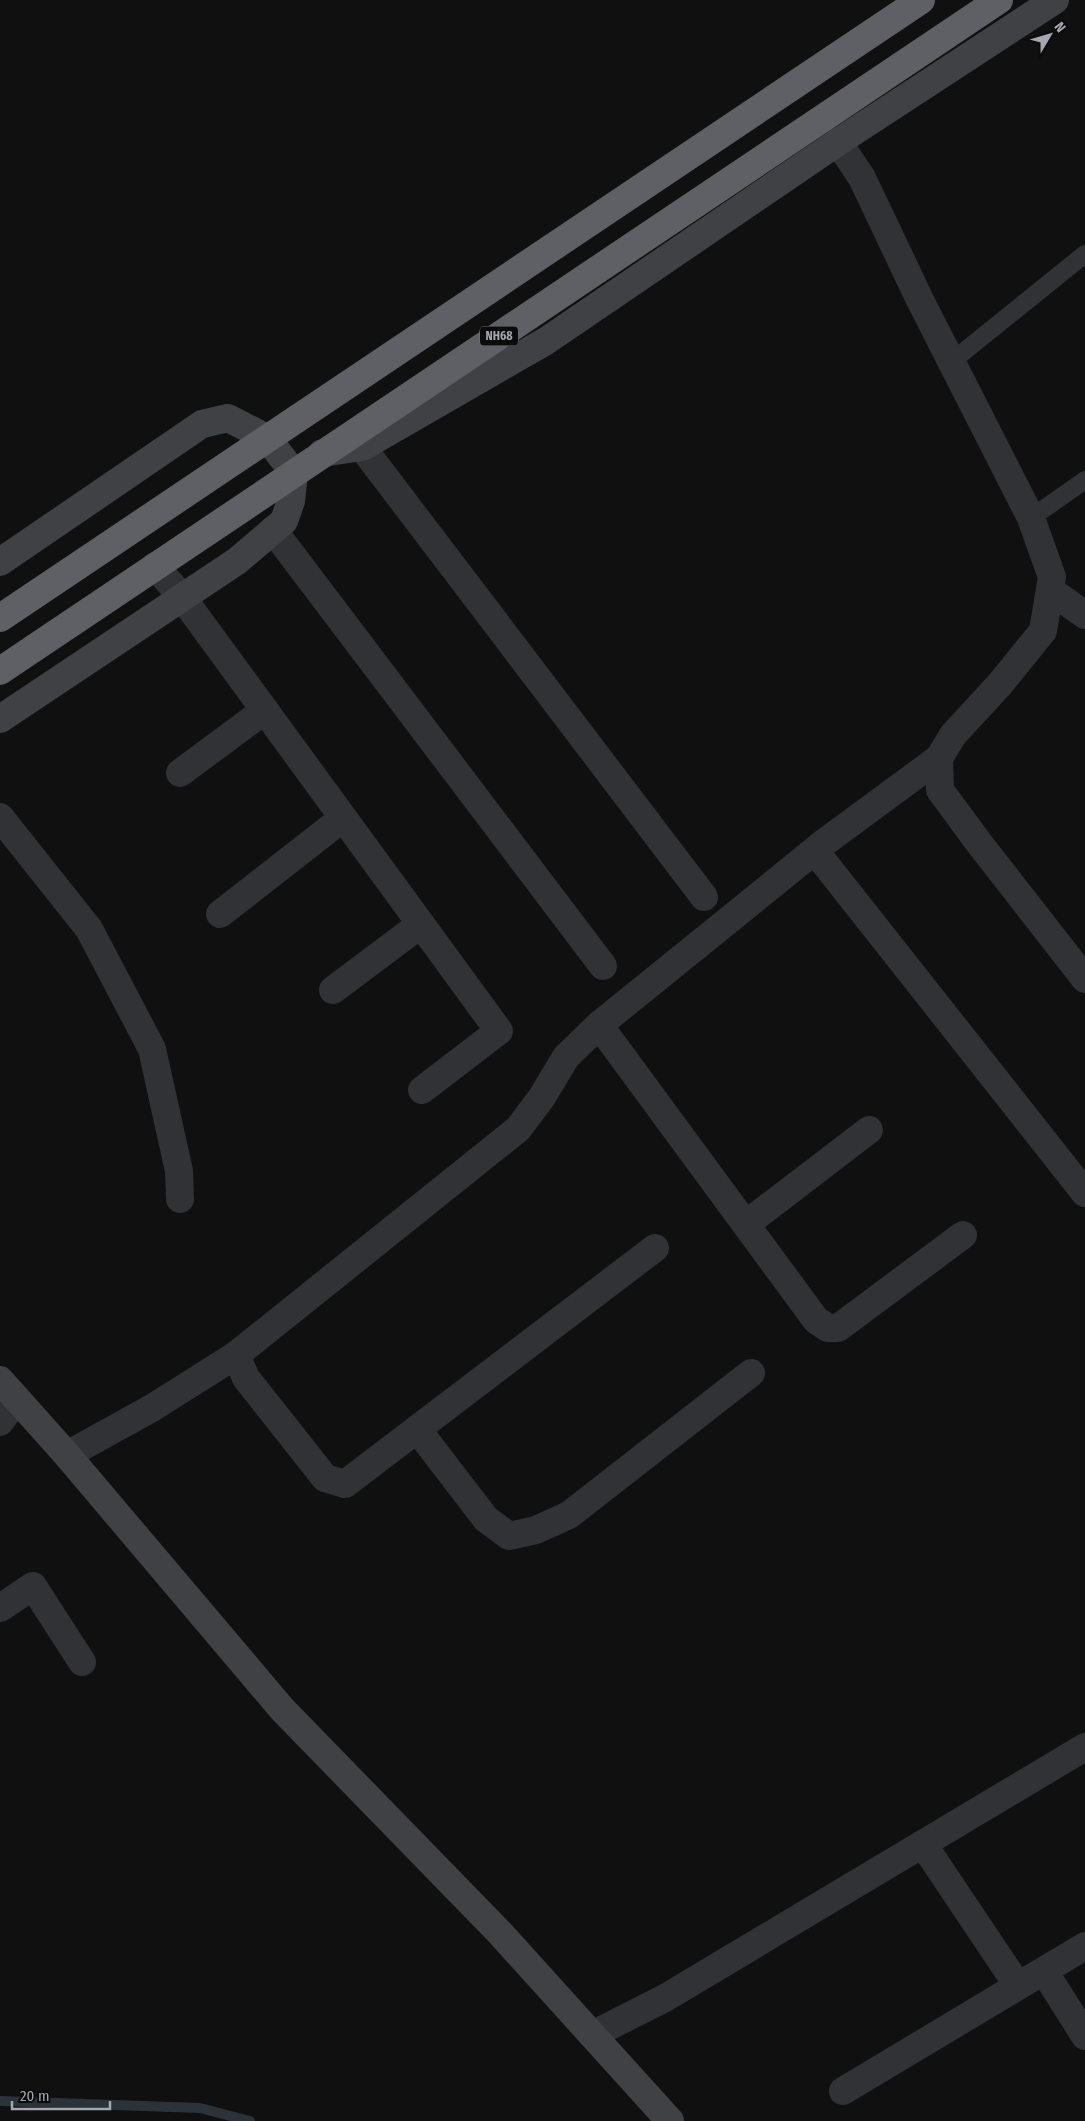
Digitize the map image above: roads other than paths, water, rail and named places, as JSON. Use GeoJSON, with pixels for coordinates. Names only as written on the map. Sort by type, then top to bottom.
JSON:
{"type":"FeatureCollection","features":[{"type":"Feature","properties":{"kind":"highway"},"geometry":{"type":"LineString","coordinates":[[0,618],[921,0]]}},
{"type":"Feature","properties":{"kind":"highway","name":"NH68"},"geometry":{"type":"LineString","coordinates":[[0,671],[999,0]]}},
{"type":"Feature","properties":{"kind":"street"},"geometry":{"type":"LineString","coordinates":[[322,453],[362,448],[546,341],[838,142],[1055,0]]}},
{"type":"Feature","properties":{"kind":"street"},"geometry":{"type":"LineString","coordinates":[[67,1455],[152,1408],[236,1355],[518,1128],[542,1097],[566,1058],[599,1025],[814,852],[939,758],[953,735],[1000,684],[1043,631],[1052,577],[1031,518],[951,362],[862,178],[838,142]]}},
{"type":"Feature","properties":{"kind":"street"},"geometry":{"type":"LineString","coordinates":[[0,562],[202,424],[228,418],[267,438],[294,473],[291,501],[284,521],[237,561],[0,719]]}},
{"type":"Feature","properties":{"kind":"street"},"geometry":{"type":"LineString","coordinates":[[362,448],[704,897]]}},
{"type":"Feature","properties":{"kind":"street"},"geometry":{"type":"LineString","coordinates":[[273,530],[603,966]]}},
{"type":"Feature","properties":{"kind":"street"},"geometry":{"type":"LineString","coordinates":[[155,566],[182,597],[499,1031],[422,1090]]}},
{"type":"Feature","properties":{"kind":"street"},"geometry":{"type":"LineString","coordinates":[[1050,590],[1085,615]]}},
{"type":"Feature","properties":{"kind":"street"},"geometry":{"type":"LineString","coordinates":[[180,773],[265,710]]}},
{"type":"Feature","properties":{"kind":"street"},"geometry":{"type":"LineString","coordinates":[[939,758],[940,790],[1085,979]]}},
{"type":"Feature","properties":{"kind":"street"},"geometry":{"type":"LineString","coordinates":[[0,817],[89,929],[152,1049],[179,1171],[180,1199]]}},
{"type":"Feature","properties":{"kind":"street"},"geometry":{"type":"LineString","coordinates":[[220,914],[343,818]]}},
{"type":"Feature","properties":{"kind":"street"},"geometry":{"type":"LineString","coordinates":[[814,852],[1085,1193]]}},
{"type":"Feature","properties":{"kind":"street"},"geometry":{"type":"LineString","coordinates":[[333,990],[421,924]]}},
{"type":"Feature","properties":{"kind":"street"},"geometry":{"type":"LineString","coordinates":[[599,1025],[816,1320],[828,1328],[838,1328],[963,1235]]}},
{"type":"Feature","properties":{"kind":"street"},"geometry":{"type":"LineString","coordinates":[[746,1224],[868,1130]]}},
{"type":"Feature","properties":{"kind":"street"},"geometry":{"type":"LineString","coordinates":[[236,1355],[246,1378],[325,1478],[345,1484],[656,1248]]}},
{"type":"Feature","properties":{"kind":"street"},"geometry":{"type":"LineString","coordinates":[[417,1430],[486,1519],[509,1536],[536,1530],[569,1514],[751,1373]]}},
{"type":"Feature","properties":{"kind":"street"},"geometry":{"type":"LineString","coordinates":[[8,1389],[67,1455],[282,1709],[500,1933],[670,2121]]}},
{"type":"Feature","properties":{"kind":"street"},"geometry":{"type":"LineString","coordinates":[[0,1422],[8,1389]]}},
{"type":"Feature","properties":{"kind":"street"},"geometry":{"type":"LineString","coordinates":[[0,1608],[33,1586],[82,1662]]}},
{"type":"Feature","properties":{"kind":"street"},"geometry":{"type":"LineString","coordinates":[[592,2035],[665,1998],[1085,1747]]}},
{"type":"Feature","properties":{"kind":"street"},"geometry":{"type":"LineString","coordinates":[[923,1844],[1018,1986]]}},
{"type":"Feature","properties":{"kind":"street"},"geometry":{"type":"LineString","coordinates":[[843,2091],[1085,1946]]}},
{"type":"Feature","properties":{"kind":"street"},"geometry":{"type":"LineString","coordinates":[[1044,1971],[1085,2036]]}},
{"type":"Feature","properties":{"kind":"lane"},"geometry":{"type":"LineString","coordinates":[[951,362],[1085,254]]}},
{"type":"Feature","properties":{"kind":"lane"},"geometry":{"type":"LineString","coordinates":[[1031,518],[1085,480]]}},
{"type":"Feature","properties":{"kind":"waterway"},"geometry":{"type":"LineString","coordinates":[[0,2101],[200,2108],[250,2121]]}}]}
